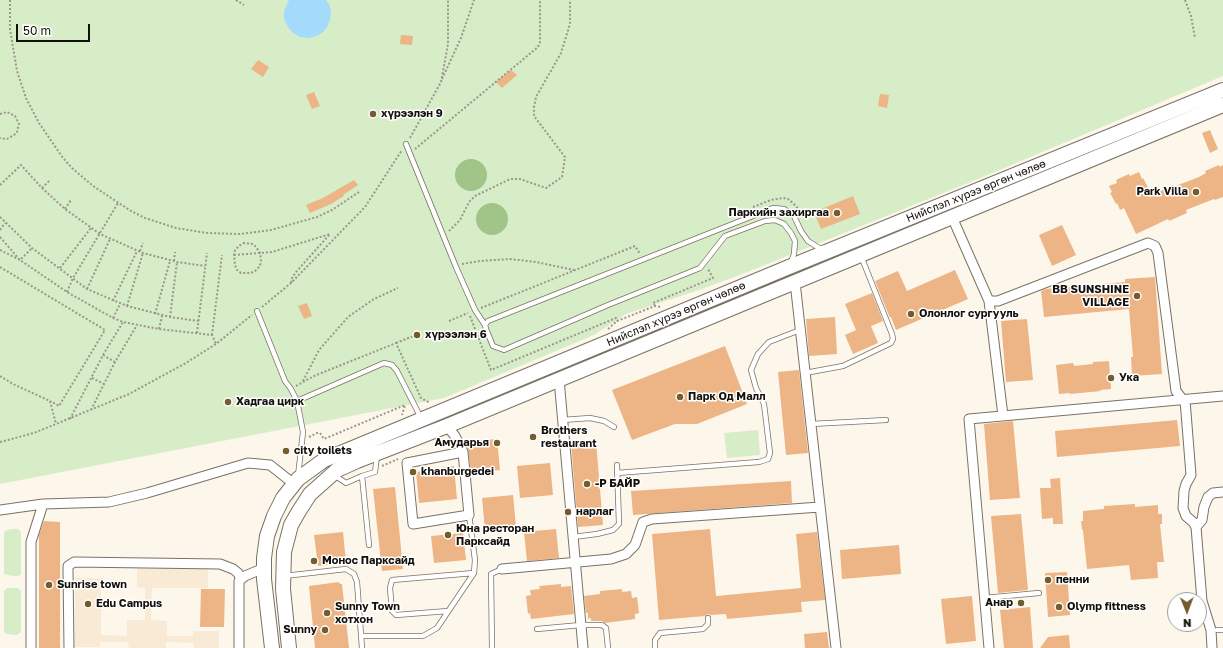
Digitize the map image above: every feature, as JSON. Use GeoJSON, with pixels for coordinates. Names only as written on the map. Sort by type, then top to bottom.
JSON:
{"type":"FeatureCollection","features":[{"type":"Feature","properties":{"kind":"main road","name":"Нийслэл хүрээ өргөн чөлөө"},"geometry":{"type":"LineString","coordinates":[[272,648],[265,592],[264,558],[267,536],[274,516],[283,498],[296,482],[324,460],[789,267],[1223,90]]}},
{"type":"Feature","properties":{"kind":"main road","name":"Нийслэл хүрээ өргөн чөлөө"},"geometry":{"type":"LineString","coordinates":[[289,648],[283,589],[284,552],[291,525],[298,511],[310,494],[332,474],[357,461],[447,426],[1223,105]]}},
{"type":"Feature","properties":{"kind":"main road"},"geometry":{"type":"LineString","coordinates":[[926,211],[932,225]]}},
{"type":"Feature","properties":{"kind":"main road"},"geometry":{"type":"LineString","coordinates":[[567,359],[573,374]]}},
{"type":"Feature","properties":{"kind":"street"},"geometry":{"type":"LineString","coordinates":[[952,217],[989,301],[1003,416]]}},
{"type":"Feature","properties":{"kind":"street"},"geometry":{"type":"LineString","coordinates":[[989,301],[998,300],[1148,243],[1155,246],[1158,253],[1176,391],[1184,400],[1191,475],[1184,491],[1183,508],[1186,516],[1196,527],[1201,592]]}},
{"type":"Feature","properties":{"kind":"street"},"geometry":{"type":"LineString","coordinates":[[795,282],[836,648]]}},
{"type":"Feature","properties":{"kind":"street"},"geometry":{"type":"LineString","coordinates":[[559,379],[572,537],[584,648]]}},
{"type":"Feature","properties":{"kind":"street"},"geometry":{"type":"LineString","coordinates":[[989,648],[969,419],[1223,396]]}},
{"type":"Feature","properties":{"kind":"street"},"geometry":{"type":"LineString","coordinates":[[447,426],[455,436],[463,452],[469,515],[413,524],[407,463],[463,452]]}},
{"type":"Feature","properties":{"kind":"street"},"geometry":{"type":"LineString","coordinates":[[0,510],[43,504],[109,502],[147,493],[248,463],[270,465],[296,482]]}},
{"type":"Feature","properties":{"kind":"street"},"geometry":{"type":"LineString","coordinates":[[1196,527],[1202,520],[1204,507],[1208,497],[1213,493],[1223,492]]}},
{"type":"Feature","properties":{"kind":"street"},"geometry":{"type":"LineString","coordinates":[[31,648],[31,542],[43,504]]}},
{"type":"Feature","properties":{"kind":"street"},"geometry":{"type":"LineString","coordinates":[[502,569],[611,559],[626,554],[635,545],[643,522],[652,519],[820,507]]}},
{"type":"Feature","properties":{"kind":"street"},"geometry":{"type":"LineString","coordinates":[[69,648],[68,566],[74,562],[220,564],[238,572],[241,579]]}},
{"type":"Feature","properties":{"kind":"street"},"geometry":{"type":"LineString","coordinates":[[239,648],[238,586],[241,579],[264,568]]}},
{"type":"Feature","properties":{"kind":"street"},"geometry":{"type":"LineString","coordinates":[[1207,609],[1220,630],[1218,648]]}},
{"type":"Feature","properties":{"kind":"street"},"geometry":{"type":"LineString","coordinates":[[1207,617],[1211,630],[1212,648]]}},
{"type":"Feature","properties":{"kind":"lane"},"geometry":{"type":"LineString","coordinates":[[406,144],[408,153],[475,310],[486,325],[486,330],[493,346],[504,350],[608,305],[700,268],[725,236],[765,221],[775,220],[784,224],[795,240],[794,254],[789,267]]}},
{"type":"Feature","properties":{"kind":"lane"},"geometry":{"type":"LineString","coordinates":[[486,325],[488,321],[773,208],[784,209],[794,216],[801,232],[808,241],[819,248],[834,249]]}},
{"type":"Feature","properties":{"kind":"lane"},"geometry":{"type":"LineString","coordinates":[[805,373],[843,366],[890,343],[893,339],[860,255]]}},
{"type":"Feature","properties":{"kind":"lane"},"geometry":{"type":"LineString","coordinates":[[257,311],[284,381],[291,389],[297,401],[303,432],[296,482]]}},
{"type":"Feature","properties":{"kind":"lane"},"geometry":{"type":"LineString","coordinates":[[617,473],[759,462],[768,459],[770,453],[764,404],[756,388],[751,370],[758,354],[769,342],[800,330]]}},
{"type":"Feature","properties":{"kind":"lane"},"geometry":{"type":"LineString","coordinates":[[297,401],[384,363],[392,365],[398,371],[421,420]]}},
{"type":"Feature","properties":{"kind":"lane"},"geometry":{"type":"LineString","coordinates":[[562,420],[590,418],[604,420],[614,427]]}},
{"type":"Feature","properties":{"kind":"lane"},"geometry":{"type":"LineString","coordinates":[[811,424],[886,420]]}},
{"type":"Feature","properties":{"kind":"lane"},"geometry":{"type":"LineString","coordinates":[[332,474],[346,484],[362,476],[375,472],[378,453]]}},
{"type":"Feature","properties":{"kind":"lane"},"geometry":{"type":"LineString","coordinates":[[572,537],[597,534],[613,530],[619,524],[617,465]]}},
{"type":"Feature","properties":{"kind":"lane"},"geometry":{"type":"LineString","coordinates":[[362,476],[369,545]]}},
{"type":"Feature","properties":{"kind":"lane"},"geometry":{"type":"LineString","coordinates":[[361,636],[423,636],[437,628],[474,573],[475,560],[469,515]]}},
{"type":"Feature","properties":{"kind":"lane"},"geometry":{"type":"LineString","coordinates":[[284,576],[346,568],[354,574],[357,582],[362,648]]}},
{"type":"Feature","properties":{"kind":"lane"},"geometry":{"type":"LineString","coordinates":[[492,648],[491,574],[502,569]]}},
{"type":"Feature","properties":{"kind":"lane"},"geometry":{"type":"LineString","coordinates":[[448,612],[396,615],[392,612],[390,588],[392,580],[474,573]]}},
{"type":"Feature","properties":{"kind":"lane"},"geometry":{"type":"LineString","coordinates":[[984,598],[1038,593]]}},
{"type":"Feature","properties":{"kind":"lane"},"geometry":{"type":"LineString","coordinates":[[655,648],[654,640],[660,632],[703,629],[708,624],[708,618]]}},
{"type":"Feature","properties":{"kind":"lane"},"geometry":{"type":"LineString","coordinates":[[537,629],[581,625],[602,625],[606,628],[608,648]]}},
{"type":"Feature","properties":{"kind":"path"},"geometry":{"type":"LineString","coordinates":[[10,0],[10,28],[14,57],[21,84],[38,123],[54,147],[72,168],[118,203],[145,218],[176,228],[207,233],[240,234],[271,230],[317,217],[332,210],[359,192]]}},
{"type":"Feature","properties":{"kind":"path"},"geometry":{"type":"LineString","coordinates":[[236,0],[244,5]]}},
{"type":"Feature","properties":{"kind":"path"},"geometry":{"type":"LineString","coordinates":[[441,82],[448,44],[448,0]]}},
{"type":"Feature","properties":{"kind":"path"},"geometry":{"type":"LineString","coordinates":[[0,442],[34,433],[70,419],[129,394],[156,380],[216,344],[291,284],[365,207],[406,144],[441,82],[461,38],[474,0]]}},
{"type":"Feature","properties":{"kind":"path"},"geometry":{"type":"LineString","coordinates":[[408,153],[414,150],[538,47],[540,42],[540,0]]}},
{"type":"Feature","properties":{"kind":"path"},"geometry":{"type":"LineString","coordinates":[[444,239],[447,233],[460,220],[469,202],[475,196],[510,179],[520,179],[546,188],[562,177],[565,156],[534,116],[534,107],[536,97],[561,53],[570,24],[570,0]]}},
{"type":"Feature","properties":{"kind":"path"},"geometry":{"type":"LineString","coordinates":[[1185,0],[1191,16],[1195,38]]}},
{"type":"Feature","properties":{"kind":"path"},"geometry":{"type":"LineString","coordinates":[[0,114],[7,112],[15,116],[19,124],[17,132],[14,135],[7,139],[0,138]]}},
{"type":"Feature","properties":{"kind":"path"},"geometry":{"type":"LineString","coordinates":[[0,185],[21,164],[42,188],[65,208],[100,234],[143,253],[175,262],[205,266]]}},
{"type":"Feature","properties":{"kind":"path"},"geometry":{"type":"LineString","coordinates":[[42,188],[50,180]]}},
{"type":"Feature","properties":{"kind":"path"},"geometry":{"type":"LineString","coordinates":[[65,208],[70,200]]}},
{"type":"Feature","properties":{"kind":"path"},"geometry":{"type":"LineString","coordinates":[[67,292],[73,278],[118,203]]}},
{"type":"Feature","properties":{"kind":"path"},"geometry":{"type":"LineString","coordinates":[[0,217],[32,248],[87,289],[120,304],[170,318],[198,321]]}},
{"type":"Feature","properties":{"kind":"path"},"geometry":{"type":"LineString","coordinates":[[0,230],[5,223]]}},
{"type":"Feature","properties":{"kind":"path"},"geometry":{"type":"LineString","coordinates":[[60,268],[91,227]]}},
{"type":"Feature","properties":{"kind":"path"},"geometry":{"type":"LineString","coordinates":[[234,255],[260,253],[285,248],[330,234],[337,235]]}},
{"type":"Feature","properties":{"kind":"path"},"geometry":{"type":"LineString","coordinates":[[291,284],[296,272],[330,234]]}},
{"type":"Feature","properties":{"kind":"path"},"geometry":{"type":"LineString","coordinates":[[0,238],[20,260]]}},
{"type":"Feature","properties":{"kind":"path"},"geometry":{"type":"LineString","coordinates":[[87,289],[110,239]]}},
{"type":"Feature","properties":{"kind":"path"},"geometry":{"type":"LineString","coordinates":[[113,301],[143,243]]}},
{"type":"Feature","properties":{"kind":"path"},"geometry":{"type":"LineString","coordinates":[[243,243],[253,244],[260,253],[260,266],[255,271],[248,274],[243,273],[237,270],[235,266],[234,255],[236,248],[243,243]]}},
{"type":"Feature","properties":{"kind":"path"},"geometry":{"type":"LineString","coordinates":[[20,260],[32,248]]}},
{"type":"Feature","properties":{"kind":"path"},"geometry":{"type":"LineString","coordinates":[[0,250],[20,260],[67,292],[113,318],[123,322],[159,329],[212,335]]}},
{"type":"Feature","properties":{"kind":"path"},"geometry":{"type":"LineString","coordinates":[[170,318],[175,252]]}},
{"type":"Feature","properties":{"kind":"path"},"geometry":{"type":"LineString","coordinates":[[127,306],[143,253]]}},
{"type":"Feature","properties":{"kind":"path"},"geometry":{"type":"LineString","coordinates":[[197,333],[207,253]]}},
{"type":"Feature","properties":{"kind":"path"},"geometry":{"type":"LineString","coordinates":[[216,344],[212,335],[222,255]]}},
{"type":"Feature","properties":{"kind":"path"},"geometry":{"type":"LineString","coordinates":[[460,265],[480,260],[510,259],[536,262],[575,270],[475,310]]}},
{"type":"Feature","properties":{"kind":"path"},"geometry":{"type":"LineString","coordinates":[[155,314],[170,260]]}},
{"type":"Feature","properties":{"kind":"path"},"geometry":{"type":"LineString","coordinates":[[0,267],[105,330],[59,406],[12,384],[0,376]]}},
{"type":"Feature","properties":{"kind":"path"},"geometry":{"type":"LineString","coordinates":[[303,382],[307,371],[320,350],[348,317],[374,299],[398,288]]}},
{"type":"Feature","properties":{"kind":"path"},"geometry":{"type":"LineString","coordinates":[[113,318],[120,304]]}},
{"type":"Feature","properties":{"kind":"path"},"geometry":{"type":"LineString","coordinates":[[449,321],[468,313],[491,370],[616,318],[617,321]]}},
{"type":"Feature","properties":{"kind":"path"},"geometry":{"type":"LineString","coordinates":[[159,329],[162,316]]}},
{"type":"Feature","properties":{"kind":"path"},"geometry":{"type":"LineString","coordinates":[[70,419],[103,356],[123,322]]}},
{"type":"Feature","properties":{"kind":"path"},"geometry":{"type":"LineString","coordinates":[[91,410],[114,362],[137,325]]}},
{"type":"Feature","properties":{"kind":"path"},"geometry":{"type":"LineString","coordinates":[[396,343],[416,335]]}},
{"type":"Feature","properties":{"kind":"path"},"geometry":{"type":"LineString","coordinates":[[103,356],[114,362]]}},
{"type":"Feature","properties":{"kind":"path"},"geometry":{"type":"LineString","coordinates":[[92,378],[104,384]]}},
{"type":"Feature","properties":{"kind":"path"},"geometry":{"type":"LineString","coordinates":[[50,401],[56,424]]}},
{"type":"Feature","properties":{"kind":"path"},"geometry":{"type":"LineString","coordinates":[[308,444],[309,436],[316,433],[320,433],[324,439],[405,404],[404,412],[400,418]]}},
{"type":"Feature","properties":{"kind":"path"},"geometry":{"type":"LineString","coordinates":[[375,468],[404,456]]}},
{"type":"Feature","properties":{"kind":"shaded area","name":"Edu Campus"},"geometry":{"type":"Polygon","coordinates":[[[137,565],[208,566],[208,588],[152,588],[151,620],[167,621],[167,636],[193,636],[193,631],[219,631],[219,648],[194,648],[193,643],[166,642],[166,648],[129,648],[128,642],[100,642],[100,647],[75,647],[75,578],[101,578],[101,635],[127,636],[127,620],[145,620],[145,588],[137,587],[137,565]]]}},
{"type":"Feature","properties":{"kind":"green space"},"geometry":{"type":"Polygon","coordinates":[[[0,0],[1223,0],[1223,76],[978,179],[750,271],[702,289],[626,314],[594,335],[444,398],[0,484],[0,0]]]}},
{"type":"Feature","properties":{"kind":"green space"},"geometry":{"type":"Polygon","coordinates":[[[471,159],[477,160],[484,166],[487,175],[486,181],[480,188],[471,191],[465,190],[458,184],[455,175],[456,169],[462,162],[471,159]]]}},
{"type":"Feature","properties":{"kind":"green space"},"geometry":{"type":"Polygon","coordinates":[[[492,203],[498,204],[505,210],[508,219],[507,225],[501,232],[492,235],[486,234],[479,228],[476,219],[477,213],[483,206],[492,203]]]}},
{"type":"Feature","properties":{"kind":"green space"},"geometry":{"type":"Polygon","coordinates":[[[758,430],[760,455],[727,458],[724,433],[758,430]]]}},
{"type":"Feature","properties":{"kind":"green space"},"geometry":{"type":"Polygon","coordinates":[[[18,529],[21,532],[21,574],[18,576],[4,574],[4,532],[18,529]]]}},
{"type":"Feature","properties":{"kind":"green space"},"geometry":{"type":"Polygon","coordinates":[[[7,588],[18,588],[21,591],[21,632],[17,635],[7,634],[4,632],[4,591],[7,588]]]}},
{"type":"Feature","properties":{"kind":"water"},"geometry":{"type":"Polygon","coordinates":[[[289,0],[326,0],[330,6],[331,13],[327,27],[322,33],[309,38],[300,37],[293,33],[284,19],[284,11],[289,0]]]}},
{"type":"Feature","properties":{"kind":"building"},"geometry":{"type":"Polygon","coordinates":[[[401,35],[413,36],[412,45],[400,44],[401,35]]]}},
{"type":"Feature","properties":{"kind":"building"},"geometry":{"type":"Polygon","coordinates":[[[258,60],[269,67],[263,77],[251,69],[258,60]]]}},
{"type":"Feature","properties":{"kind":"building"},"geometry":{"type":"Polygon","coordinates":[[[511,70],[517,75],[502,88],[496,82],[511,70]]]}},
{"type":"Feature","properties":{"kind":"building"},"geometry":{"type":"Polygon","coordinates":[[[314,92],[320,106],[312,109],[306,95],[314,92]]]}},
{"type":"Feature","properties":{"kind":"building"},"geometry":{"type":"Polygon","coordinates":[[[880,94],[889,95],[887,108],[878,106],[880,94]]]}},
{"type":"Feature","properties":{"kind":"building"},"geometry":{"type":"Polygon","coordinates":[[[1210,130],[1218,149],[1210,153],[1202,133],[1210,130]]]}},
{"type":"Feature","properties":{"kind":"building"},"geometry":{"type":"Polygon","coordinates":[[[1219,165],[1220,167],[1223,165],[1223,197],[1186,210],[1187,213],[1169,221],[1168,219],[1136,234],[1124,208],[1120,210],[1110,193],[1112,192],[1109,186],[1117,183],[1116,180],[1129,174],[1130,176],[1139,172],[1152,195],[1173,185],[1173,187],[1199,177],[1206,173],[1205,171],[1219,165]]]}},
{"type":"Feature","properties":{"kind":"building"},"geometry":{"type":"Polygon","coordinates":[[[354,180],[358,185],[343,195],[344,196],[331,204],[310,213],[306,205],[323,198],[354,180]]]}},
{"type":"Feature","properties":{"kind":"building","name":"Паркийн захиргаа"},"geometry":{"type":"Polygon","coordinates":[[[853,196],[860,214],[821,229],[814,212],[853,196]]]}},
{"type":"Feature","properties":{"kind":"building"},"geometry":{"type":"Polygon","coordinates":[[[1062,225],[1076,255],[1052,266],[1039,235],[1062,225]]]}},
{"type":"Feature","properties":{"kind":"building","name":"Олонлог сургууль"},"geometry":{"type":"Polygon","coordinates":[[[955,270],[968,299],[896,330],[875,281],[898,271],[907,291],[955,270]]]}},
{"type":"Feature","properties":{"kind":"building"},"geometry":{"type":"Polygon","coordinates":[[[1155,277],[1162,374],[1132,376],[1131,357],[1133,357],[1129,309],[1044,317],[1041,291],[1046,289],[1125,282],[1125,279],[1155,277]]]}},
{"type":"Feature","properties":{"kind":"building"},"geometry":{"type":"Polygon","coordinates":[[[872,293],[883,321],[871,326],[878,343],[853,354],[845,335],[856,330],[845,304],[872,293]]]}},
{"type":"Feature","properties":{"kind":"building"},"geometry":{"type":"Polygon","coordinates":[[[307,303],[312,316],[304,319],[298,306],[307,303]]]}},
{"type":"Feature","properties":{"kind":"building"},"geometry":{"type":"Polygon","coordinates":[[[835,317],[837,354],[809,356],[806,319],[835,317]]]}},
{"type":"Feature","properties":{"kind":"building"},"geometry":{"type":"Polygon","coordinates":[[[1027,319],[1033,380],[1006,382],[1001,321],[1027,319]]]}},
{"type":"Feature","properties":{"kind":"building","name":"Парк Од Малл"},"geometry":{"type":"Polygon","coordinates":[[[725,346],[747,404],[697,424],[675,424],[632,440],[612,390],[725,346]]]}},
{"type":"Feature","properties":{"kind":"building"},"geometry":{"type":"Polygon","coordinates":[[[1109,361],[1111,389],[1059,394],[1056,365],[1073,363],[1074,366],[1093,364],[1093,362],[1109,361]]]}},
{"type":"Feature","properties":{"kind":"building"},"geometry":{"type":"Polygon","coordinates":[[[799,370],[808,453],[786,455],[778,372],[799,370]]]}},
{"type":"Feature","properties":{"kind":"building"},"geometry":{"type":"Polygon","coordinates":[[[1177,420],[1180,446],[1057,457],[1055,431],[1177,420]]]}},
{"type":"Feature","properties":{"kind":"building"},"geometry":{"type":"Polygon","coordinates":[[[1013,421],[1020,498],[990,500],[984,424],[1013,421]]]}},
{"type":"Feature","properties":{"kind":"building"},"geometry":{"type":"Polygon","coordinates":[[[497,439],[500,470],[471,473],[467,442],[497,439]]]}},
{"type":"Feature","properties":{"kind":"building","name":"-Р БАЙР"},"geometry":{"type":"Polygon","coordinates":[[[596,441],[603,525],[578,527],[571,443],[596,441]]]}},
{"type":"Feature","properties":{"kind":"building"},"geometry":{"type":"Polygon","coordinates":[[[550,463],[553,495],[520,498],[517,466],[550,463]]]}},
{"type":"Feature","properties":{"kind":"building"},"geometry":{"type":"Polygon","coordinates":[[[454,466],[457,499],[419,503],[416,472],[454,466]]]}},
{"type":"Feature","properties":{"kind":"building"},"geometry":{"type":"Polygon","coordinates":[[[1060,478],[1063,524],[1053,524],[1053,518],[1042,519],[1040,488],[1051,488],[1050,479],[1060,478]]]}},
{"type":"Feature","properties":{"kind":"building"},"geometry":{"type":"Polygon","coordinates":[[[791,481],[792,503],[633,515],[631,491],[791,481]]]}},
{"type":"Feature","properties":{"kind":"building"},"geometry":{"type":"Polygon","coordinates":[[[395,487],[403,569],[382,571],[373,489],[395,487]]]}},
{"type":"Feature","properties":{"kind":"building"},"geometry":{"type":"Polygon","coordinates":[[[513,495],[516,527],[485,530],[482,498],[513,495]]]}},
{"type":"Feature","properties":{"kind":"building"},"geometry":{"type":"Polygon","coordinates":[[[1135,504],[1135,507],[1158,505],[1158,514],[1162,514],[1162,524],[1160,524],[1164,562],[1157,562],[1158,578],[1131,580],[1129,565],[1087,569],[1081,521],[1083,521],[1083,511],[1104,509],[1104,506],[1135,504]]]}},
{"type":"Feature","properties":{"kind":"building"},"geometry":{"type":"Polygon","coordinates":[[[1021,514],[1028,590],[998,593],[991,516],[1021,514]]]}},
{"type":"Feature","properties":{"kind":"building","name":"Sunrise town"},"geometry":{"type":"Polygon","coordinates":[[[44,521],[60,522],[60,648],[39,648],[39,535],[44,521]]]}},
{"type":"Feature","properties":{"kind":"building"},"geometry":{"type":"Polygon","coordinates":[[[556,529],[559,558],[527,561],[524,532],[556,529]]]}},
{"type":"Feature","properties":{"kind":"building"},"geometry":{"type":"Polygon","coordinates":[[[710,529],[716,596],[801,588],[796,534],[817,532],[825,600],[801,602],[802,612],[727,619],[726,614],[708,614],[705,616],[659,620],[652,534],[710,529]]]}},
{"type":"Feature","properties":{"kind":"building"},"geometry":{"type":"Polygon","coordinates":[[[343,532],[346,563],[318,566],[314,535],[343,532]]]}},
{"type":"Feature","properties":{"kind":"building"},"geometry":{"type":"Polygon","coordinates":[[[463,533],[466,560],[434,563],[431,536],[463,533]]]}},
{"type":"Feature","properties":{"kind":"building"},"geometry":{"type":"Polygon","coordinates":[[[899,545],[901,574],[842,579],[840,550],[899,545]]]}},
{"type":"Feature","properties":{"kind":"building"},"geometry":{"type":"Polygon","coordinates":[[[1067,572],[1070,615],[1048,617],[1045,573],[1067,572]]]}},
{"type":"Feature","properties":{"kind":"building","name":"Sunny Town хотхон"},"geometry":{"type":"Polygon","coordinates":[[[339,582],[342,584],[349,648],[315,648],[309,586],[339,582]]]}},
{"type":"Feature","properties":{"kind":"building"},"geometry":{"type":"Polygon","coordinates":[[[561,584],[561,587],[571,586],[574,614],[531,619],[530,613],[528,614],[526,596],[531,595],[530,590],[540,589],[539,586],[561,584]]]}},
{"type":"Feature","properties":{"kind":"building"},"geometry":{"type":"Polygon","coordinates":[[[201,589],[225,589],[224,627],[200,627],[201,589]]]}},
{"type":"Feature","properties":{"kind":"building"},"geometry":{"type":"Polygon","coordinates":[[[622,589],[622,592],[631,591],[632,598],[637,597],[639,613],[635,614],[635,619],[605,623],[602,621],[591,621],[591,618],[588,619],[584,596],[600,594],[600,591],[622,589]]]}},
{"type":"Feature","properties":{"kind":"building"},"geometry":{"type":"Polygon","coordinates":[[[972,596],[976,641],[946,644],[941,599],[972,596]]]}},
{"type":"Feature","properties":{"kind":"building"},"geometry":{"type":"Polygon","coordinates":[[[1030,607],[1033,648],[1004,648],[1000,610],[1030,607]]]}},
{"type":"Feature","properties":{"kind":"building"},"geometry":{"type":"Polygon","coordinates":[[[827,632],[829,648],[805,648],[804,634],[827,632]]]}},
{"type":"Feature","properties":{"kind":"building"},"geometry":{"type":"Polygon","coordinates":[[[1069,635],[1070,648],[1040,648],[1048,637],[1069,635]]]}},
{"type":"Feature","properties":{"kind":"place","name":"хүрээлэн 9"},"geometry":{"type":"Point","coordinates":[373,114]}},
{"type":"Feature","properties":{"kind":"place","name":"Park Villa"},"geometry":{"type":"Point","coordinates":[1196,192]}},
{"type":"Feature","properties":{"kind":"place","name":"Паркийн захиргаа"},"geometry":{"type":"Point","coordinates":[837,213]}},
{"type":"Feature","properties":{"kind":"place","name":"BB SUNSHINE VILLAGE"},"geometry":{"type":"Point","coordinates":[1137,296]}},
{"type":"Feature","properties":{"kind":"place","name":"Олонлог сургууль"},"geometry":{"type":"Point","coordinates":[911,314]}},
{"type":"Feature","properties":{"kind":"place","name":"хүрээлэн 6"},"geometry":{"type":"Point","coordinates":[417,335]}},
{"type":"Feature","properties":{"kind":"place","name":"Ука"},"geometry":{"type":"Point","coordinates":[1111,378]}},
{"type":"Feature","properties":{"kind":"place","name":"Парк Од Малл"},"geometry":{"type":"Point","coordinates":[680,397]}},
{"type":"Feature","properties":{"kind":"place","name":"Хадгаа цирк"},"geometry":{"type":"Point","coordinates":[228,402]}},
{"type":"Feature","properties":{"kind":"place","name":"Brothers restaurant"},"geometry":{"type":"Point","coordinates":[533,437]}},
{"type":"Feature","properties":{"kind":"place","name":"Амударья"},"geometry":{"type":"Point","coordinates":[497,443]}},
{"type":"Feature","properties":{"kind":"place","name":"city toilets"},"geometry":{"type":"Point","coordinates":[286,451]}},
{"type":"Feature","properties":{"kind":"place","name":"khanburgedei"},"geometry":{"type":"Point","coordinates":[413,472]}},
{"type":"Feature","properties":{"kind":"place","name":"-Р БАЙР"},"geometry":{"type":"Point","coordinates":[587,484]}},
{"type":"Feature","properties":{"kind":"place","name":"нарлаг"},"geometry":{"type":"Point","coordinates":[568,512]}},
{"type":"Feature","properties":{"kind":"place","name":"Юна ресторан Парксайд"},"geometry":{"type":"Point","coordinates":[448,535]}},
{"type":"Feature","properties":{"kind":"place","name":"Монос Парксайд"},"geometry":{"type":"Point","coordinates":[314,561]}},
{"type":"Feature","properties":{"kind":"place","name":"пенни"},"geometry":{"type":"Point","coordinates":[1048,580]}},
{"type":"Feature","properties":{"kind":"place","name":"Sunrise town"},"geometry":{"type":"Point","coordinates":[49,585]}},
{"type":"Feature","properties":{"kind":"place","name":"Анар"},"geometry":{"type":"Point","coordinates":[1021,603]}},
{"type":"Feature","properties":{"kind":"place","name":"Edu Campus"},"geometry":{"type":"Point","coordinates":[88,604]}},
{"type":"Feature","properties":{"kind":"place","name":"Olymp fittness"},"geometry":{"type":"Point","coordinates":[1059,607]}},
{"type":"Feature","properties":{"kind":"place","name":"Sunny Town хотхон"},"geometry":{"type":"Point","coordinates":[327,613]}},
{"type":"Feature","properties":{"kind":"place","name":"Sunny"},"geometry":{"type":"Point","coordinates":[325,630]}}]}
